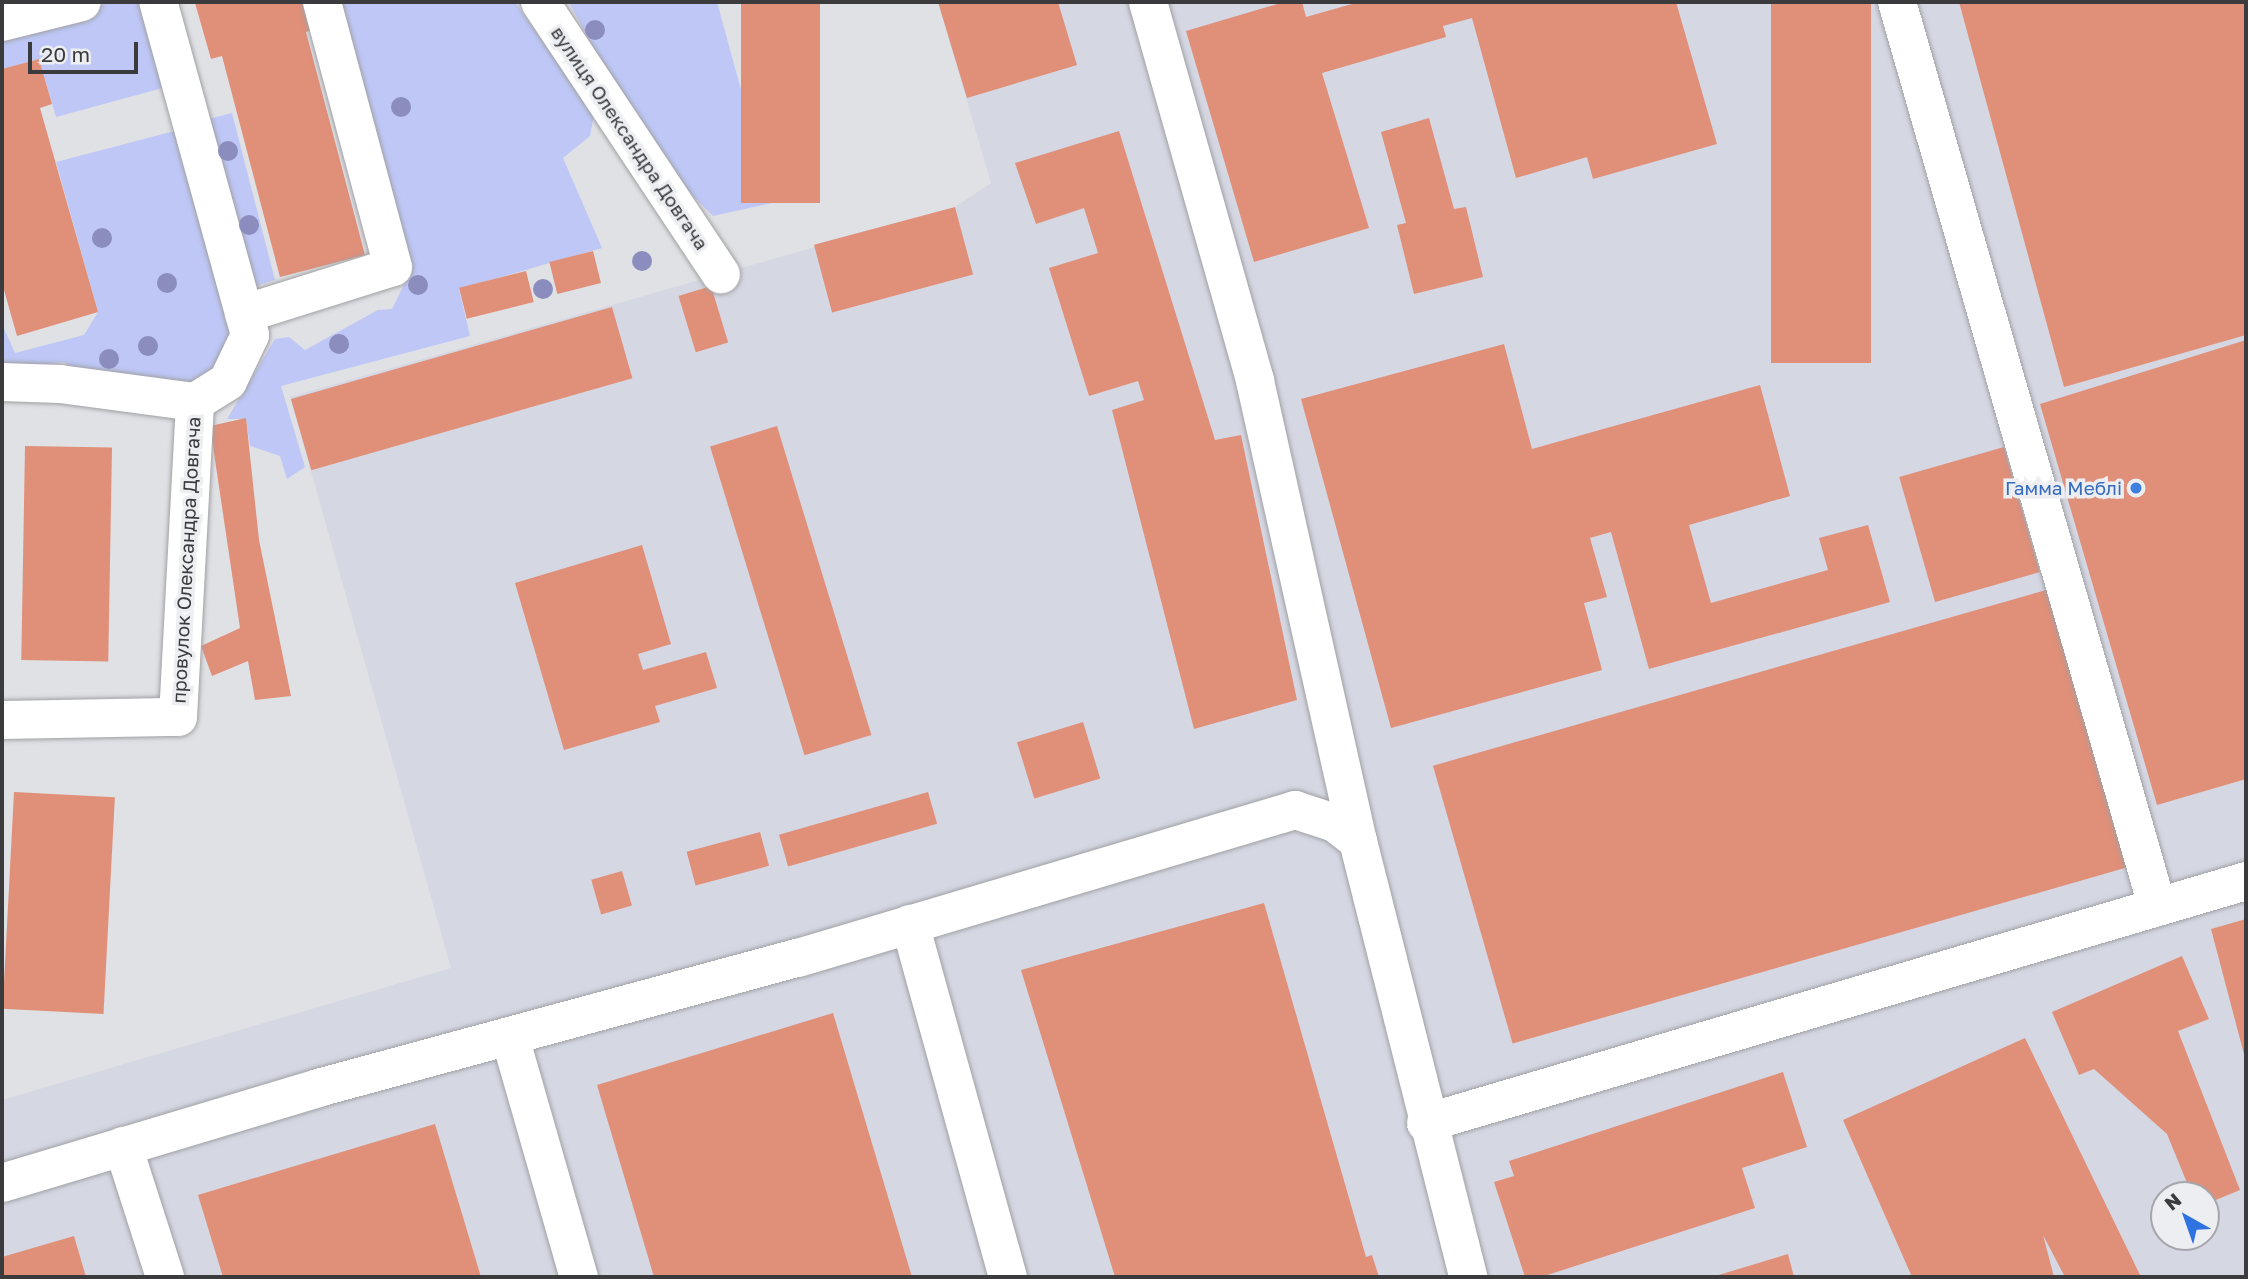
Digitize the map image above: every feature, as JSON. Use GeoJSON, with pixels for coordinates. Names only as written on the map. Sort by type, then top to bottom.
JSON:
{"type":"FeatureCollection","features":[{"type":"Feature","properties":{"kind":"street"},"geometry":{"type":"LineString","coordinates":[[2,22],[82,2]]}},
{"type":"Feature","properties":{"kind":"street"},"geometry":{"type":"LineString","coordinates":[[158,2],[247,325],[393,267],[322,2]]}},
{"type":"Feature","properties":{"kind":"street","name":"вулиця Олександра Довгача"},"geometry":{"type":"LineString","coordinates":[[540,2],[722,274]]}},
{"type":"Feature","properties":{"kind":"street"},"geometry":{"type":"LineString","coordinates":[[1148,2],[1255,381],[1343,759],[1358,841],[1426,1123],[1468,1277]]}},
{"type":"Feature","properties":{"kind":"street"},"geometry":{"type":"LineString","coordinates":[[1897,2],[2157,906]]}},
{"type":"Feature","properties":{"kind":"street","name":"провулок Олександра Довгача"},"geometry":{"type":"LineString","coordinates":[[2,720],[178,717],[195,402],[228,382],[247,325]]}},
{"type":"Feature","properties":{"kind":"street"},"geometry":{"type":"LineString","coordinates":[[2,382],[60,384],[195,402]]}},
{"type":"Feature","properties":{"kind":"street"},"geometry":{"type":"LineString","coordinates":[[2,1183],[124,1146],[909,925],[1295,810],[1320,796],[1343,759]]}},
{"type":"Feature","properties":{"kind":"street"},"geometry":{"type":"LineString","coordinates":[[1295,810],[1329,820],[1358,841]]}},
{"type":"Feature","properties":{"kind":"street"},"geometry":{"type":"LineString","coordinates":[[1426,1123],[2246,881]]}},
{"type":"Feature","properties":{"kind":"street"},"geometry":{"type":"LineString","coordinates":[[909,925],[1008,1277]]}},
{"type":"Feature","properties":{"kind":"street"},"geometry":{"type":"LineString","coordinates":[[510,1037],[579,1277]]}},
{"type":"Feature","properties":{"kind":"street"},"geometry":{"type":"LineString","coordinates":[[124,1146],[165,1277]]}},
{"type":"Feature","properties":{"kind":"shaded area"},"geometry":{"type":"Polygon","coordinates":[[[112,2],[146,2],[170,86],[56,117],[39,59],[2,69],[2,34],[112,2]]]}},
{"type":"Feature","properties":{"kind":"shaded area"},"geometry":{"type":"Polygon","coordinates":[[[336,2],[515,2],[594,115],[590,136],[563,158],[602,248],[459,289],[470,336],[281,386],[305,467],[287,479],[280,456],[250,446],[246,419],[227,419],[275,339],[289,337],[305,350],[378,310],[392,309],[412,268],[336,2]]]}},
{"type":"Feature","properties":{"kind":"shaded area"},"geometry":{"type":"Polygon","coordinates":[[[569,2],[717,2],[772,203],[713,216],[661,164],[641,137],[569,2]]]}},
{"type":"Feature","properties":{"kind":"shaded area"},"geometry":{"type":"Polygon","coordinates":[[[938,2],[2246,2],[2246,1277],[2,1277],[2,1100],[451,968],[290,397],[955,207],[991,183],[938,2]]]}},
{"type":"Feature","properties":{"kind":"shaded area"},"geometry":{"type":"Polygon","coordinates":[[[232,113],[275,280],[252,287],[205,120],[232,113]]]}},
{"type":"Feature","properties":{"kind":"shaded area"},"geometry":{"type":"Polygon","coordinates":[[[182,129],[235,328],[214,372],[171,390],[95,383],[64,362],[3,372],[2,324],[15,353],[84,335],[98,312],[56,162],[182,129]]]}},
{"type":"Feature","properties":{"kind":"building"},"geometry":{"type":"Polygon","coordinates":[[[307,2],[314,29],[306,32],[365,255],[280,277],[222,56],[211,59],[195,3],[307,2]]]}},
{"type":"Feature","properties":{"kind":"building"},"geometry":{"type":"Polygon","coordinates":[[[741,2],[820,2],[820,203],[741,203],[741,2]]]}},
{"type":"Feature","properties":{"kind":"building"},"geometry":{"type":"Polygon","coordinates":[[[938,2],[1058,2],[1077,65],[967,98],[938,2]]]}},
{"type":"Feature","properties":{"kind":"building"},"geometry":{"type":"Polygon","coordinates":[[[1284,2],[1302,2],[1306,17],[1359,2],[1676,2],[1717,144],[1593,179],[1587,157],[1516,178],[1472,18],[1443,26],[1446,37],[1322,73],[1369,228],[1254,262],[1186,31],[1284,2]]]}},
{"type":"Feature","properties":{"kind":"building"},"geometry":{"type":"Polygon","coordinates":[[[1771,2],[1871,2],[1871,363],[1771,363],[1771,2]]]}},
{"type":"Feature","properties":{"kind":"building"},"geometry":{"type":"Polygon","coordinates":[[[1959,2],[2246,2],[2246,335],[2064,387],[1959,2]]]}},
{"type":"Feature","properties":{"kind":"building"},"geometry":{"type":"Polygon","coordinates":[[[39,59],[52,104],[40,108],[98,312],[17,336],[2,283],[2,69],[39,59]]]}},
{"type":"Feature","properties":{"kind":"building"},"geometry":{"type":"Polygon","coordinates":[[[1429,118],[1454,209],[1466,207],[1483,277],[1414,294],[1397,225],[1406,223],[1381,132],[1429,118]]]}},
{"type":"Feature","properties":{"kind":"building"},"geometry":{"type":"Polygon","coordinates":[[[1119,131],[1215,440],[1241,435],[1297,700],[1194,729],[1112,410],[1144,400],[1138,381],[1089,396],[1049,268],[1098,253],[1084,208],[1036,224],[1015,163],[1119,131]]]}},
{"type":"Feature","properties":{"kind":"building"},"geometry":{"type":"Polygon","coordinates":[[[955,207],[973,275],[832,312],[814,245],[955,207]]]}},
{"type":"Feature","properties":{"kind":"building"},"geometry":{"type":"Polygon","coordinates":[[[593,251],[601,283],[557,294],[549,262],[593,251]]]}},
{"type":"Feature","properties":{"kind":"building"},"geometry":{"type":"Polygon","coordinates":[[[526,271],[534,302],[467,319],[459,288],[526,271]]]}},
{"type":"Feature","properties":{"kind":"building"},"geometry":{"type":"Polygon","coordinates":[[[711,286],[728,342],[696,352],[678,296],[711,286]]]}},
{"type":"Feature","properties":{"kind":"building"},"geometry":{"type":"Polygon","coordinates":[[[612,307],[632,378],[311,470],[291,399],[612,307]]]}},
{"type":"Feature","properties":{"kind":"building"},"geometry":{"type":"Polygon","coordinates":[[[2246,340],[2246,779],[2157,805],[2040,404],[2246,340]]]}},
{"type":"Feature","properties":{"kind":"building"},"geometry":{"type":"Polygon","coordinates":[[[1504,344],[1532,449],[1760,385],[1790,496],[1689,525],[1711,603],[1828,570],[1819,538],[1868,525],[1890,602],[1649,669],[1611,532],[1590,538],[1607,597],[1584,603],[1602,670],[1391,728],[1301,399],[1504,344]]]}},
{"type":"Feature","properties":{"kind":"building"},"geometry":{"type":"Polygon","coordinates":[[[246,418],[259,540],[291,696],[255,700],[248,661],[212,676],[201,646],[240,628],[210,426],[246,418]]]}},
{"type":"Feature","properties":{"kind":"building"},"geometry":{"type":"Polygon","coordinates":[[[777,426],[871,735],[804,755],[710,446],[777,426]]]}},
{"type":"Feature","properties":{"kind":"building"},"geometry":{"type":"Polygon","coordinates":[[[25,446],[112,448],[108,661],[21,660],[25,446]]]}},
{"type":"Feature","properties":{"kind":"building"},"geometry":{"type":"Polygon","coordinates":[[[2004,447],[2040,572],[1935,602],[1899,477],[2004,447]]]}},
{"type":"Feature","properties":{"kind":"building"},"geometry":{"type":"Polygon","coordinates":[[[642,545],[671,644],[638,654],[643,670],[706,652],[717,688],[655,706],[660,722],[564,750],[515,583],[642,545]]]}},
{"type":"Feature","properties":{"kind":"building"},"geometry":{"type":"Polygon","coordinates":[[[2053,588],[2133,866],[1513,1044],[1433,766],[2053,588]]]}},
{"type":"Feature","properties":{"kind":"building"},"geometry":{"type":"Polygon","coordinates":[[[1083,722],[1100,778],[1034,799],[1017,742],[1083,722]]]}},
{"type":"Feature","properties":{"kind":"building"},"geometry":{"type":"Polygon","coordinates":[[[14,792],[115,797],[104,1014],[3,1009],[14,792]]]}},
{"type":"Feature","properties":{"kind":"building"},"geometry":{"type":"Polygon","coordinates":[[[928,792],[937,824],[788,866],[779,835],[928,792]]]}},
{"type":"Feature","properties":{"kind":"building"},"geometry":{"type":"Polygon","coordinates":[[[760,832],[769,866],[696,885],[687,852],[760,832]]]}},
{"type":"Feature","properties":{"kind":"building"},"geometry":{"type":"Polygon","coordinates":[[[622,871],[632,906],[601,914],[591,880],[622,871]]]}},
{"type":"Feature","properties":{"kind":"building"},"geometry":{"type":"Polygon","coordinates":[[[1264,903],[1366,1257],[1372,1255],[1379,1277],[1115,1277],[1021,970],[1264,903]]]}},
{"type":"Feature","properties":{"kind":"building"},"geometry":{"type":"Polygon","coordinates":[[[2246,919],[2246,1058],[2245,1058],[2211,929],[2246,919]]]}},
{"type":"Feature","properties":{"kind":"building"},"geometry":{"type":"Polygon","coordinates":[[[2182,956],[2209,1019],[2178,1031],[2240,1190],[2220,1198],[2220,1181],[2186,1181],[2167,1134],[2094,1069],[2079,1075],[2052,1012],[2182,956]]]}},
{"type":"Feature","properties":{"kind":"building"},"geometry":{"type":"Polygon","coordinates":[[[833,1013],[912,1277],[654,1277],[597,1085],[833,1013]]]}},
{"type":"Feature","properties":{"kind":"building"},"geometry":{"type":"Polygon","coordinates":[[[2025,1038],[2141,1277],[2065,1277],[2043,1235],[2054,1277],[1912,1277],[1843,1120],[2025,1038]]]}},
{"type":"Feature","properties":{"kind":"building"},"geometry":{"type":"Polygon","coordinates":[[[1783,1072],[1807,1147],[1742,1168],[1755,1208],[1541,1277],[1525,1277],[1494,1182],[1514,1176],[1509,1161],[1783,1072]]]}},
{"type":"Feature","properties":{"kind":"building"},"geometry":{"type":"Polygon","coordinates":[[[435,1124],[481,1277],[223,1277],[198,1195],[435,1124]]]}},
{"type":"Feature","properties":{"kind":"building"},"geometry":{"type":"Polygon","coordinates":[[[74,1236],[86,1277],[2,1277],[2,1257],[74,1236]]]}},
{"type":"Feature","properties":{"kind":"building"},"geometry":{"type":"Polygon","coordinates":[[[1788,1254],[1794,1277],[1712,1277],[1788,1254]]]}},
{"type":"Feature","properties":{"kind":"place","name":"Гамма Меблі"},"geometry":{"type":"Point","coordinates":[2136,488]}}]}
